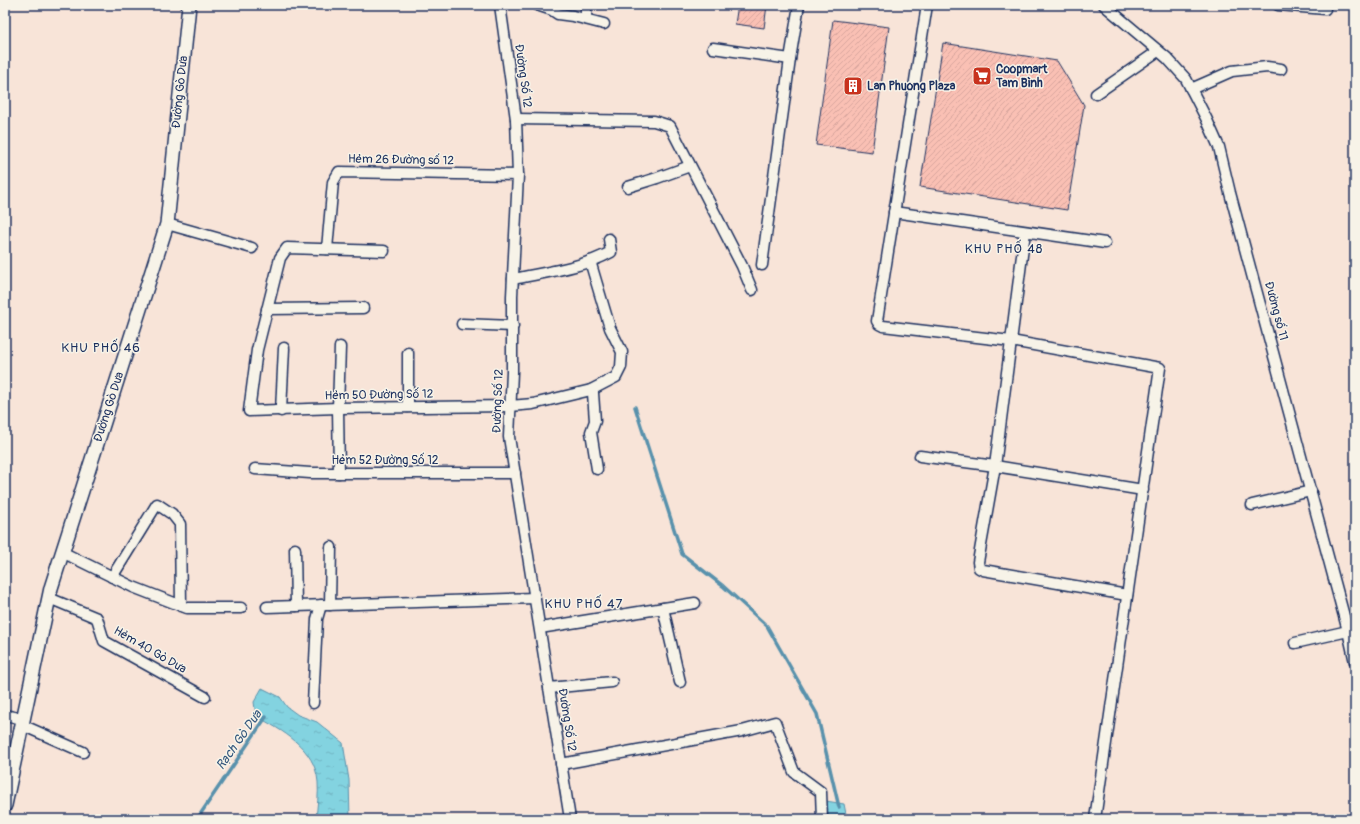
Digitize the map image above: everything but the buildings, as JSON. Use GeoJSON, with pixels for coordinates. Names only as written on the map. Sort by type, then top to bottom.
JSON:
{"type":"FeatureCollection","features":[{"type":"Feature","properties":{"kind":"street","name":"Đường Gò Dưa"},"geometry":{"type":"LineString","coordinates":[[5,805],[49,598],[62,552],[166,224],[189,5]]}},
{"type":"Feature","properties":{"kind":"street","name":"Đường Số 12"},"geometry":{"type":"LineString","coordinates":[[500,5],[516,119],[518,175],[509,437],[570,819]]}},
{"type":"Feature","properties":{"kind":"street"},"geometry":{"type":"LineString","coordinates":[[537,5],[552,10],[558,14],[604,24]]}},
{"type":"Feature","properties":{"kind":"street"},"geometry":{"type":"LineString","coordinates":[[586,5],[586,19]]}},
{"type":"Feature","properties":{"kind":"street"},"geometry":{"type":"LineString","coordinates":[[762,265],[790,59],[799,5]]}},
{"type":"Feature","properties":{"kind":"street"},"geometry":{"type":"LineString","coordinates":[[926,5],[877,320],[879,324],[883,326],[1011,341],[1160,368],[1095,819]]}},
{"type":"Feature","properties":{"kind":"street","name":"Đường số 11"},"geometry":{"type":"LineString","coordinates":[[1104,5],[1167,58],[1186,79],[1219,147],[1355,662]]}},
{"type":"Feature","properties":{"kind":"street"},"geometry":{"type":"LineString","coordinates":[[1278,5],[1325,9]]}},
{"type":"Feature","properties":{"kind":"street"},"geometry":{"type":"LineString","coordinates":[[713,48],[790,59]]}},
{"type":"Feature","properties":{"kind":"street"},"geometry":{"type":"LineString","coordinates":[[1096,94],[1158,51]]}},
{"type":"Feature","properties":{"kind":"street"},"geometry":{"type":"LineString","coordinates":[[1191,88],[1232,71],[1267,67],[1281,69]]}},
{"type":"Feature","properties":{"kind":"street"},"geometry":{"type":"LineString","coordinates":[[516,119],[654,121],[670,126],[742,266],[752,290]]}},
{"type":"Feature","properties":{"kind":"street"},"geometry":{"type":"LineString","coordinates":[[628,187],[690,166]]}},
{"type":"Feature","properties":{"kind":"street","name":"Hẻm 26 Đường số 12"},"geometry":{"type":"LineString","coordinates":[[327,249],[333,182],[339,172],[518,175]]}},
{"type":"Feature","properties":{"kind":"street"},"geometry":{"type":"LineString","coordinates":[[894,212],[1105,243]]}},
{"type":"Feature","properties":{"kind":"street"},"geometry":{"type":"LineString","coordinates":[[166,224],[252,248]]}},
{"type":"Feature","properties":{"kind":"street"},"geometry":{"type":"LineString","coordinates":[[1025,232],[995,466],[978,562],[979,568],[1127,595]]}},
{"type":"Feature","properties":{"kind":"street"},"geometry":{"type":"LineString","coordinates":[[514,279],[590,261],[610,252],[609,239]]}},
{"type":"Feature","properties":{"kind":"street"},"geometry":{"type":"LineString","coordinates":[[363,308],[268,308],[280,258],[287,248],[384,251]]}},
{"type":"Feature","properties":{"kind":"street","name":"Hẻm 50 Đường Số 12"},"geometry":{"type":"LineString","coordinates":[[268,308],[257,350],[249,412],[338,408],[510,406],[533,404],[591,390],[616,377],[621,367],[622,352],[610,328],[590,261]]}},
{"type":"Feature","properties":{"kind":"street"},"geometry":{"type":"LineString","coordinates":[[462,324],[513,326]]}},
{"type":"Feature","properties":{"kind":"street"},"geometry":{"type":"LineString","coordinates":[[339,473],[338,408],[340,347]]}},
{"type":"Feature","properties":{"kind":"street"},"geometry":{"type":"LineString","coordinates":[[281,411],[284,348]]}},
{"type":"Feature","properties":{"kind":"street"},"geometry":{"type":"LineString","coordinates":[[408,353],[408,407]]}},
{"type":"Feature","properties":{"kind":"street"},"geometry":{"type":"LineString","coordinates":[[591,390],[593,393],[595,420],[591,432],[597,469]]}},
{"type":"Feature","properties":{"kind":"street"},"geometry":{"type":"LineString","coordinates":[[920,456],[995,466],[1143,490]]}},
{"type":"Feature","properties":{"kind":"street","name":"Hẻm 52 Đường Số 12"},"geometry":{"type":"LineString","coordinates":[[255,469],[310,473],[515,472]]}},
{"type":"Feature","properties":{"kind":"street"},"geometry":{"type":"LineString","coordinates":[[1252,505],[1311,491]]}},
{"type":"Feature","properties":{"kind":"street"},"geometry":{"type":"LineString","coordinates":[[112,577],[157,504],[172,514],[180,524],[181,606]]}},
{"type":"Feature","properties":{"kind":"street"},"geometry":{"type":"LineString","coordinates":[[313,703],[317,619],[325,605],[331,547]]}},
{"type":"Feature","properties":{"kind":"street"},"geometry":{"type":"LineString","coordinates":[[295,549],[296,606]]}},
{"type":"Feature","properties":{"kind":"street"},"geometry":{"type":"LineString","coordinates":[[62,552],[133,587],[187,608],[241,608]]}},
{"type":"Feature","properties":{"kind":"street","name":"Hẻm 40 Gò Dưa"},"geometry":{"type":"LineString","coordinates":[[49,598],[98,618],[104,641],[205,697]]}},
{"type":"Feature","properties":{"kind":"street"},"geometry":{"type":"LineString","coordinates":[[267,607],[535,598]]}},
{"type":"Feature","properties":{"kind":"street"},"geometry":{"type":"LineString","coordinates":[[540,628],[695,602]]}},
{"type":"Feature","properties":{"kind":"street"},"geometry":{"type":"LineString","coordinates":[[662,608],[680,682]]}},
{"type":"Feature","properties":{"kind":"street"},"geometry":{"type":"LineString","coordinates":[[1295,643],[1348,631]]}},
{"type":"Feature","properties":{"kind":"street"},"geometry":{"type":"LineString","coordinates":[[549,688],[612,682]]}},
{"type":"Feature","properties":{"kind":"street"},"geometry":{"type":"LineString","coordinates":[[5,715],[83,752]]}},
{"type":"Feature","properties":{"kind":"street"},"geometry":{"type":"LineString","coordinates":[[561,764],[742,731],[775,722],[794,772],[821,792],[822,819]]}},
{"type":"Feature","properties":{"kind":"water"},"geometry":{"type":"Polygon","coordinates":[[[262,688],[280,697],[287,707],[298,715],[317,722],[343,743],[349,780],[350,819],[316,819],[318,782],[316,770],[311,759],[296,742],[277,728],[256,716],[254,702],[262,688]]]}},
{"type":"Feature","properties":{"kind":"water"},"geometry":{"type":"Polygon","coordinates":[[[826,801],[844,804],[847,819],[828,819],[826,801]]]}},
{"type":"Feature","properties":{"kind":"waterway"},"geometry":{"type":"LineString","coordinates":[[635,407],[682,554],[723,586],[767,626],[817,714],[839,807]]}},
{"type":"Feature","properties":{"kind":"waterway","name":"Rạch Gò Dưa"},"geometry":{"type":"LineString","coordinates":[[197,819],[266,717]]}},
{"type":"Feature","properties":{"kind":"place","name":"Coopmart Tam Bình"},"geometry":{"type":"Point","coordinates":[982,76]}},
{"type":"Feature","properties":{"kind":"place","name":"Lan Phuong Plaza"},"geometry":{"type":"Point","coordinates":[853,86]}},
{"type":"Feature","properties":{"kind":"district","name":"KHU PHỐ 48"},"geometry":{"type":"Point","coordinates":[1004,249]}},
{"type":"Feature","properties":{"kind":"district","name":"KHU PHỐ 46"},"geometry":{"type":"Point","coordinates":[101,348]}},
{"type":"Feature","properties":{"kind":"district","name":"KHU PHỐ 47"},"geometry":{"type":"Point","coordinates":[584,604]}}]}
